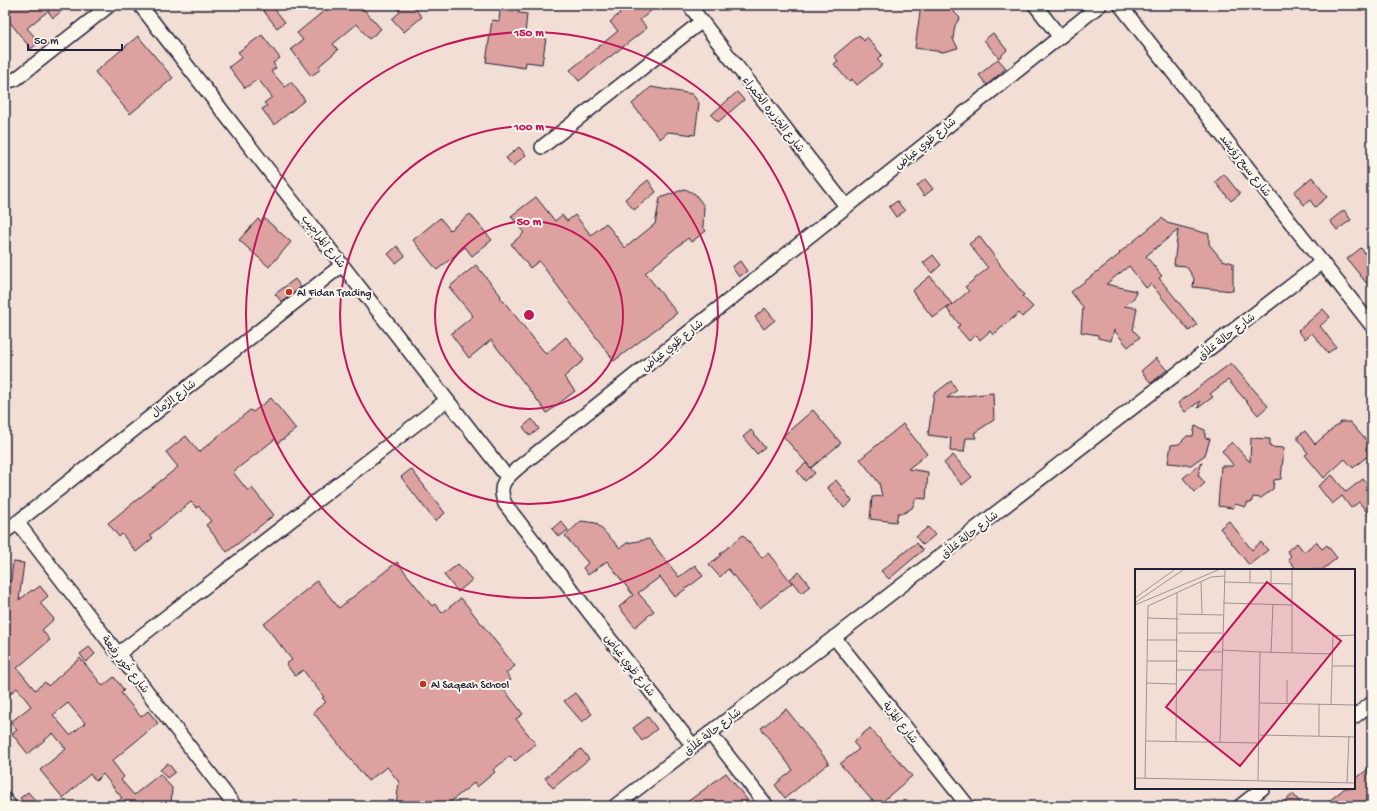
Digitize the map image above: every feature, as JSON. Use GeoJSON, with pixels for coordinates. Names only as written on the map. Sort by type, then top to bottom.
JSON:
{"type":"FeatureCollection","features":[{"type":"Feature","properties":{"kind":"street"},"geometry":{"type":"LineString","coordinates":[[5,82],[16,79],[110,5]]}},
{"type":"Feature","properties":{"kind":"street","name":"شارع المَراجِيب"},"geometry":{"type":"LineString","coordinates":[[140,5],[507,477]]}},
{"type":"Feature","properties":{"kind":"street","name":"شارع الجَزيره الحَمراء"},"geometry":{"type":"LineString","coordinates":[[689,5],[846,206]]}},
{"type":"Feature","properties":{"kind":"street"},"geometry":{"type":"LineString","coordinates":[[1035,5],[1059,36]]}},
{"type":"Feature","properties":{"kind":"street","name":"شارع طَوِي غياض"},"geometry":{"type":"LineString","coordinates":[[693,746],[505,504],[501,490],[503,484],[507,477],[1059,36],[1100,5]]}},
{"type":"Feature","properties":{"kind":"street","name":"شارع سيح رُوَيشد"},"geometry":{"type":"LineString","coordinates":[[1120,5],[1372,326]]}},
{"type":"Feature","properties":{"kind":"street"},"geometry":{"type":"LineString","coordinates":[[542,147],[702,21]]}},
{"type":"Feature","properties":{"kind":"street","name":"شارع حالة عَلاَّق"},"geometry":{"type":"LineString","coordinates":[[615,806],[1322,262]]}},
{"type":"Feature","properties":{"kind":"street","name":"شارع الرِّمال"},"geometry":{"type":"LineString","coordinates":[[5,532],[342,265]]}},
{"type":"Feature","properties":{"kind":"street"},"geometry":{"type":"LineString","coordinates":[[118,654],[447,400]]}},
{"type":"Feature","properties":{"kind":"street","name":"شارع خُور رِفِيعة"},"geometry":{"type":"LineString","coordinates":[[17,522],[235,806]]}},
{"type":"Feature","properties":{"kind":"street","name":"شارع المَرِّية"},"geometry":{"type":"LineString","coordinates":[[834,637],[968,806]]}},
{"type":"Feature","properties":{"kind":"street"},"geometry":{"type":"LineString","coordinates":[[1355,716],[1372,703]]}},
{"type":"Feature","properties":{"kind":"street"},"geometry":{"type":"LineString","coordinates":[[710,733],[766,806]]}},
{"type":"Feature","properties":{"kind":"street"},"geometry":{"type":"LineString","coordinates":[[1240,806],[1262,789]]}},
{"type":"Feature","properties":{"kind":"street"},"geometry":{"type":"LineString","coordinates":[[5,800],[10,806]]}},
{"type":"Feature","properties":{"kind":"building"},"geometry":{"type":"Polygon","coordinates":[[[11,5],[69,5],[53,18],[48,11],[27,28],[39,42],[31,49],[5,16],[5,9],[11,5]]]}},
{"type":"Feature","properties":{"kind":"building"},"geometry":{"type":"Polygon","coordinates":[[[259,5],[271,5],[285,22],[277,28],[259,5]]]}},
{"type":"Feature","properties":{"kind":"building"},"geometry":{"type":"Polygon","coordinates":[[[321,5],[360,5],[381,29],[369,39],[357,24],[333,44],[338,50],[319,66],[321,69],[311,76],[291,49],[303,40],[297,33],[325,10],[321,5]]]}},
{"type":"Feature","properties":{"kind":"building"},"geometry":{"type":"Polygon","coordinates":[[[395,5],[412,5],[422,17],[404,32],[392,19],[400,12],[395,5]]]}},
{"type":"Feature","properties":{"kind":"building"},"geometry":{"type":"Polygon","coordinates":[[[614,5],[658,5],[640,20],[647,28],[579,81],[570,70],[618,31],[610,22],[620,13],[614,5]]]}},
{"type":"Feature","properties":{"kind":"building"},"geometry":{"type":"Polygon","coordinates":[[[921,5],[950,8],[960,18],[955,25],[953,39],[958,48],[943,52],[915,48],[921,5]]]}},
{"type":"Feature","properties":{"kind":"building"},"geometry":{"type":"Polygon","coordinates":[[[500,10],[527,14],[525,34],[546,38],[542,64],[526,62],[525,68],[486,62],[492,20],[499,21],[500,10]]]}},
{"type":"Feature","properties":{"kind":"building"},"geometry":{"type":"Polygon","coordinates":[[[993,33],[1007,50],[999,58],[984,40],[993,33]]]}},
{"type":"Feature","properties":{"kind":"building"},"geometry":{"type":"Polygon","coordinates":[[[262,35],[280,58],[273,63],[276,68],[271,71],[285,87],[291,82],[305,100],[274,125],[262,109],[267,106],[264,103],[272,97],[258,79],[245,88],[229,67],[242,57],[238,52],[262,35]]]}},
{"type":"Feature","properties":{"kind":"building"},"geometry":{"type":"Polygon","coordinates":[[[859,35],[864,41],[867,37],[882,55],[877,59],[882,65],[857,85],[852,79],[849,82],[834,64],[838,61],[834,56],[859,35]]]}},
{"type":"Feature","properties":{"kind":"building"},"geometry":{"type":"Polygon","coordinates":[[[138,36],[173,78],[130,114],[95,72],[138,36]]]}},
{"type":"Feature","properties":{"kind":"building"},"geometry":{"type":"Polygon","coordinates":[[[998,59],[1006,68],[987,85],[979,75],[998,59]]]}},
{"type":"Feature","properties":{"kind":"building"},"geometry":{"type":"Polygon","coordinates":[[[651,87],[692,94],[699,103],[695,135],[668,132],[660,139],[632,104],[651,87]]]}},
{"type":"Feature","properties":{"kind":"building"},"geometry":{"type":"Polygon","coordinates":[[[737,92],[744,100],[718,122],[711,115],[737,92]]]}},
{"type":"Feature","properties":{"kind":"building"},"geometry":{"type":"Polygon","coordinates":[[[519,147],[526,155],[513,166],[506,158],[519,147]]]}},
{"type":"Feature","properties":{"kind":"building"},"geometry":{"type":"Polygon","coordinates":[[[1224,174],[1240,194],[1231,201],[1215,182],[1224,174]]]}},
{"type":"Feature","properties":{"kind":"building"},"geometry":{"type":"Polygon","coordinates":[[[1312,177],[1327,197],[1315,207],[1310,200],[1304,205],[1294,192],[1312,177]]]}},
{"type":"Feature","properties":{"kind":"building"},"geometry":{"type":"Polygon","coordinates":[[[925,179],[933,189],[924,196],[917,186],[925,179]]]}},
{"type":"Feature","properties":{"kind":"building"},"geometry":{"type":"Polygon","coordinates":[[[648,180],[656,192],[634,210],[625,199],[648,180]]]}},
{"type":"Feature","properties":{"kind":"building"},"geometry":{"type":"Polygon","coordinates":[[[685,189],[695,194],[704,206],[703,227],[706,231],[691,242],[688,238],[645,273],[677,313],[614,361],[539,261],[530,268],[511,244],[524,233],[511,216],[536,197],[555,221],[562,215],[567,221],[575,215],[591,235],[606,223],[625,248],[655,224],[660,198],[685,189]]]}},
{"type":"Feature","properties":{"kind":"building"},"geometry":{"type":"Polygon","coordinates":[[[897,201],[905,211],[896,217],[889,207],[897,201]]]}},
{"type":"Feature","properties":{"kind":"building"},"geometry":{"type":"Polygon","coordinates":[[[1344,210],[1351,220],[1337,230],[1330,221],[1344,210]]]}},
{"type":"Feature","properties":{"kind":"building"},"geometry":{"type":"Polygon","coordinates":[[[470,214],[492,240],[472,256],[465,247],[437,270],[413,240],[440,218],[450,230],[470,214]]]}},
{"type":"Feature","properties":{"kind":"building"},"geometry":{"type":"Polygon","coordinates":[[[264,218],[291,242],[269,267],[239,240],[258,219],[261,222],[264,218]]]}},
{"type":"Feature","properties":{"kind":"building"},"geometry":{"type":"Polygon","coordinates":[[[1162,218],[1167,223],[1209,234],[1209,244],[1222,260],[1233,263],[1233,291],[1193,287],[1194,278],[1186,266],[1174,265],[1178,230],[1146,256],[1162,276],[1159,278],[1197,325],[1189,331],[1151,284],[1146,288],[1129,266],[1106,284],[1136,291],[1135,297],[1124,306],[1137,308],[1133,330],[1140,337],[1128,347],[1114,330],[1111,341],[1098,338],[1098,335],[1081,332],[1083,307],[1071,292],[1120,254],[1119,253],[1162,218]]]}},
{"type":"Feature","properties":{"kind":"building"},"geometry":{"type":"Polygon","coordinates":[[[979,236],[1024,295],[1022,296],[1033,307],[1022,317],[1019,313],[993,335],[990,331],[980,340],[976,335],[969,341],[957,327],[960,325],[947,309],[969,291],[965,287],[988,268],[969,244],[979,236]]]}},
{"type":"Feature","properties":{"kind":"building"},"geometry":{"type":"Polygon","coordinates":[[[397,246],[405,256],[396,263],[388,254],[397,246]]]}},
{"type":"Feature","properties":{"kind":"building"},"geometry":{"type":"Polygon","coordinates":[[[1361,248],[1372,262],[1372,290],[1347,259],[1361,248]]]}},
{"type":"Feature","properties":{"kind":"building"},"geometry":{"type":"Polygon","coordinates":[[[933,255],[941,265],[932,273],[923,263],[933,255]]]}},
{"type":"Feature","properties":{"kind":"building"},"geometry":{"type":"Polygon","coordinates":[[[740,261],[747,271],[739,277],[732,267],[740,261]]]}},
{"type":"Feature","properties":{"kind":"building"},"geometry":{"type":"Polygon","coordinates":[[[476,265],[546,354],[566,337],[584,360],[564,377],[575,391],[547,413],[491,340],[469,358],[451,334],[473,316],[449,287],[476,265]]]}},
{"type":"Feature","properties":{"kind":"building"},"geometry":{"type":"Polygon","coordinates":[[[930,276],[952,304],[933,318],[912,291],[930,276]]]}},
{"type":"Feature","properties":{"kind":"building","name":"Al Fidan Trading"},"geometry":{"type":"Polygon","coordinates":[[[295,279],[301,287],[282,302],[275,294],[295,279]]]}},
{"type":"Feature","properties":{"kind":"building"},"geometry":{"type":"Polygon","coordinates":[[[765,308],[775,320],[764,329],[755,317],[765,308]]]}},
{"type":"Feature","properties":{"kind":"building"},"geometry":{"type":"Polygon","coordinates":[[[1323,309],[1330,317],[1320,326],[1336,347],[1328,353],[1312,333],[1305,339],[1298,331],[1323,309]]]}},
{"type":"Feature","properties":{"kind":"building"},"geometry":{"type":"Polygon","coordinates":[[[1156,358],[1167,370],[1151,383],[1141,371],[1156,358]]]}},
{"type":"Feature","properties":{"kind":"building"},"geometry":{"type":"Polygon","coordinates":[[[1231,363],[1268,406],[1258,415],[1228,380],[1210,394],[1213,397],[1198,408],[1200,401],[1185,412],[1178,403],[1231,363]]]}},
{"type":"Feature","properties":{"kind":"building"},"geometry":{"type":"Polygon","coordinates":[[[951,381],[957,390],[947,398],[993,393],[994,420],[974,433],[976,438],[966,438],[964,452],[950,451],[951,438],[928,435],[934,394],[951,381]]]}},
{"type":"Feature","properties":{"kind":"building"},"geometry":{"type":"Polygon","coordinates":[[[271,398],[296,429],[278,443],[275,439],[233,472],[248,491],[252,488],[274,515],[227,552],[206,525],[211,521],[199,506],[197,508],[191,502],[150,535],[153,538],[136,552],[122,534],[119,537],[108,523],[178,467],[166,452],[186,436],[199,452],[250,410],[253,412],[271,398]]]}},
{"type":"Feature","properties":{"kind":"building"},"geometry":{"type":"Polygon","coordinates":[[[813,410],[841,443],[811,468],[783,436],[813,410]]]}},
{"type":"Feature","properties":{"kind":"building"},"geometry":{"type":"Polygon","coordinates":[[[532,419],[539,429],[530,436],[523,427],[532,419]]]}},
{"type":"Feature","properties":{"kind":"building"},"geometry":{"type":"Polygon","coordinates":[[[1341,422],[1350,422],[1370,445],[1365,449],[1370,454],[1353,468],[1345,459],[1324,478],[1305,455],[1308,453],[1298,440],[1298,436],[1305,431],[1315,444],[1341,422]]]}},
{"type":"Feature","properties":{"kind":"building"},"geometry":{"type":"Polygon","coordinates":[[[903,424],[927,454],[908,469],[928,472],[926,499],[916,498],[912,508],[904,513],[898,513],[896,522],[870,519],[872,497],[882,496],[879,483],[860,459],[903,424]]]}},
{"type":"Feature","properties":{"kind":"building"},"geometry":{"type":"Polygon","coordinates":[[[1195,426],[1205,430],[1205,438],[1210,439],[1205,455],[1191,465],[1168,463],[1171,445],[1179,444],[1187,436],[1193,436],[1195,426]]]}},
{"type":"Feature","properties":{"kind":"building"},"geometry":{"type":"Polygon","coordinates":[[[751,430],[765,448],[757,454],[743,437],[751,430]]]}},
{"type":"Feature","properties":{"kind":"building"},"geometry":{"type":"Polygon","coordinates":[[[1251,438],[1270,439],[1270,447],[1284,448],[1281,479],[1274,480],[1273,489],[1261,498],[1253,497],[1251,503],[1247,503],[1246,507],[1235,504],[1233,508],[1218,506],[1221,466],[1234,466],[1222,451],[1232,442],[1250,462],[1251,438]]]}},
{"type":"Feature","properties":{"kind":"building"},"geometry":{"type":"Polygon","coordinates":[[[953,455],[972,477],[962,485],[944,463],[953,455]]]}},
{"type":"Feature","properties":{"kind":"building"},"geometry":{"type":"Polygon","coordinates":[[[1202,462],[1198,475],[1205,483],[1195,492],[1183,478],[1202,462]]]}},
{"type":"Feature","properties":{"kind":"building"},"geometry":{"type":"Polygon","coordinates":[[[806,463],[815,473],[805,481],[797,471],[806,463]]]}},
{"type":"Feature","properties":{"kind":"building"},"geometry":{"type":"Polygon","coordinates":[[[411,469],[445,513],[435,521],[401,477],[411,469]]]}},
{"type":"Feature","properties":{"kind":"building"},"geometry":{"type":"Polygon","coordinates":[[[1332,475],[1346,492],[1363,479],[1372,490],[1372,519],[1359,502],[1351,508],[1342,496],[1332,504],[1318,486],[1332,475]]]}},
{"type":"Feature","properties":{"kind":"building"},"geometry":{"type":"Polygon","coordinates":[[[836,480],[852,501],[844,508],[827,487],[836,480]]]}},
{"type":"Feature","properties":{"kind":"building"},"geometry":{"type":"Polygon","coordinates":[[[561,521],[568,530],[559,537],[552,529],[561,521]]]}},
{"type":"Feature","properties":{"kind":"building"},"geometry":{"type":"Polygon","coordinates":[[[581,521],[596,523],[620,548],[627,543],[649,539],[679,577],[695,565],[703,576],[675,597],[660,577],[638,593],[654,611],[635,627],[619,607],[633,595],[607,561],[588,575],[583,568],[588,563],[565,536],[581,521]]]}},
{"type":"Feature","properties":{"kind":"building"},"geometry":{"type":"Polygon","coordinates":[[[1229,521],[1252,550],[1261,542],[1268,550],[1249,565],[1220,528],[1229,521]]]}},
{"type":"Feature","properties":{"kind":"building"},"geometry":{"type":"Polygon","coordinates":[[[928,527],[935,535],[923,545],[916,537],[928,527]]]}},
{"type":"Feature","properties":{"kind":"building"},"geometry":{"type":"Polygon","coordinates":[[[743,535],[762,558],[768,553],[792,583],[760,608],[728,569],[720,577],[709,565],[743,535]]]}},
{"type":"Feature","properties":{"kind":"building"},"geometry":{"type":"Polygon","coordinates":[[[1316,542],[1322,549],[1327,545],[1337,558],[1323,569],[1296,569],[1288,559],[1291,556],[1287,551],[1297,543],[1304,552],[1316,542]]]}},
{"type":"Feature","properties":{"kind":"building"},"geometry":{"type":"Polygon","coordinates":[[[916,543],[923,550],[889,579],[881,571],[916,543]]]}},
{"type":"Feature","properties":{"kind":"building"},"geometry":{"type":"Polygon","coordinates":[[[13,562],[24,563],[19,600],[40,586],[48,596],[40,603],[54,619],[42,630],[50,640],[17,668],[35,690],[45,682],[48,686],[80,658],[103,686],[114,677],[124,690],[121,693],[141,717],[148,711],[158,723],[112,761],[124,777],[121,780],[134,795],[160,774],[172,788],[171,806],[112,806],[122,798],[103,774],[96,781],[90,774],[63,798],[40,770],[66,749],[53,733],[28,754],[12,734],[17,730],[11,722],[31,706],[17,688],[5,698],[5,585],[11,580],[13,562]],[[68,703],[53,715],[70,735],[85,723],[68,703]]]}},
{"type":"Feature","properties":{"kind":"building","name":"Al Saqeah School"},"geometry":{"type":"Polygon","coordinates":[[[397,562],[432,606],[435,604],[442,613],[461,598],[515,666],[506,673],[511,680],[502,687],[523,714],[516,719],[536,744],[515,761],[510,756],[493,770],[495,772],[477,787],[474,783],[445,806],[396,806],[399,782],[387,767],[368,781],[313,712],[326,702],[322,698],[324,697],[303,670],[295,676],[286,664],[292,660],[264,624],[317,581],[339,608],[397,562]]]}},
{"type":"Feature","properties":{"kind":"building"},"geometry":{"type":"Polygon","coordinates":[[[458,564],[472,580],[458,592],[444,575],[458,564]]]}},
{"type":"Feature","properties":{"kind":"building"},"geometry":{"type":"Polygon","coordinates":[[[799,572],[810,586],[801,593],[790,579],[799,572]]]}},
{"type":"Feature","properties":{"kind":"building"},"geometry":{"type":"Polygon","coordinates":[[[89,647],[95,654],[86,662],[80,654],[89,647]]]}},
{"type":"Feature","properties":{"kind":"building"},"geometry":{"type":"Polygon","coordinates":[[[575,693],[592,714],[582,722],[564,701],[575,693]]]}},
{"type":"Feature","properties":{"kind":"building"},"geometry":{"type":"Polygon","coordinates":[[[786,709],[829,763],[785,798],[775,785],[793,770],[761,728],[786,709]]]}},
{"type":"Feature","properties":{"kind":"building"},"geometry":{"type":"Polygon","coordinates":[[[648,717],[657,729],[642,741],[633,728],[648,717]]]}},
{"type":"Feature","properties":{"kind":"building"},"geometry":{"type":"Polygon","coordinates":[[[870,728],[912,776],[877,806],[840,764],[859,749],[853,742],[870,728]]]}},
{"type":"Feature","properties":{"kind":"building"},"geometry":{"type":"Polygon","coordinates":[[[581,749],[589,759],[553,788],[545,778],[581,749]]]}},
{"type":"Feature","properties":{"kind":"building"},"geometry":{"type":"Polygon","coordinates":[[[168,763],[175,772],[167,778],[160,770],[168,763]]]}},
{"type":"Feature","properties":{"kind":"building"},"geometry":{"type":"Polygon","coordinates":[[[1372,766],[1372,806],[1323,806],[1344,789],[1355,789],[1355,779],[1372,766]]]}},
{"type":"Feature","properties":{"kind":"building"},"geometry":{"type":"Polygon","coordinates":[[[726,773],[752,806],[682,806],[726,773]]]}},
{"type":"Feature","properties":{"kind":"building"},"geometry":{"type":"Polygon","coordinates":[[[28,792],[40,806],[27,806],[20,798],[28,792]]]}},
{"type":"Feature","properties":{"kind":"building"},"geometry":{"type":"Polygon","coordinates":[[[1293,794],[1303,806],[1279,806],[1293,794]]]}},
{"type":"Feature","properties":{"kind":"place","name":"Al Fidan Trading"},"geometry":{"type":"Point","coordinates":[289,292]}},
{"type":"Feature","properties":{"kind":"place","name":"Al Saqeah School"},"geometry":{"type":"Point","coordinates":[423,684]}}]}
